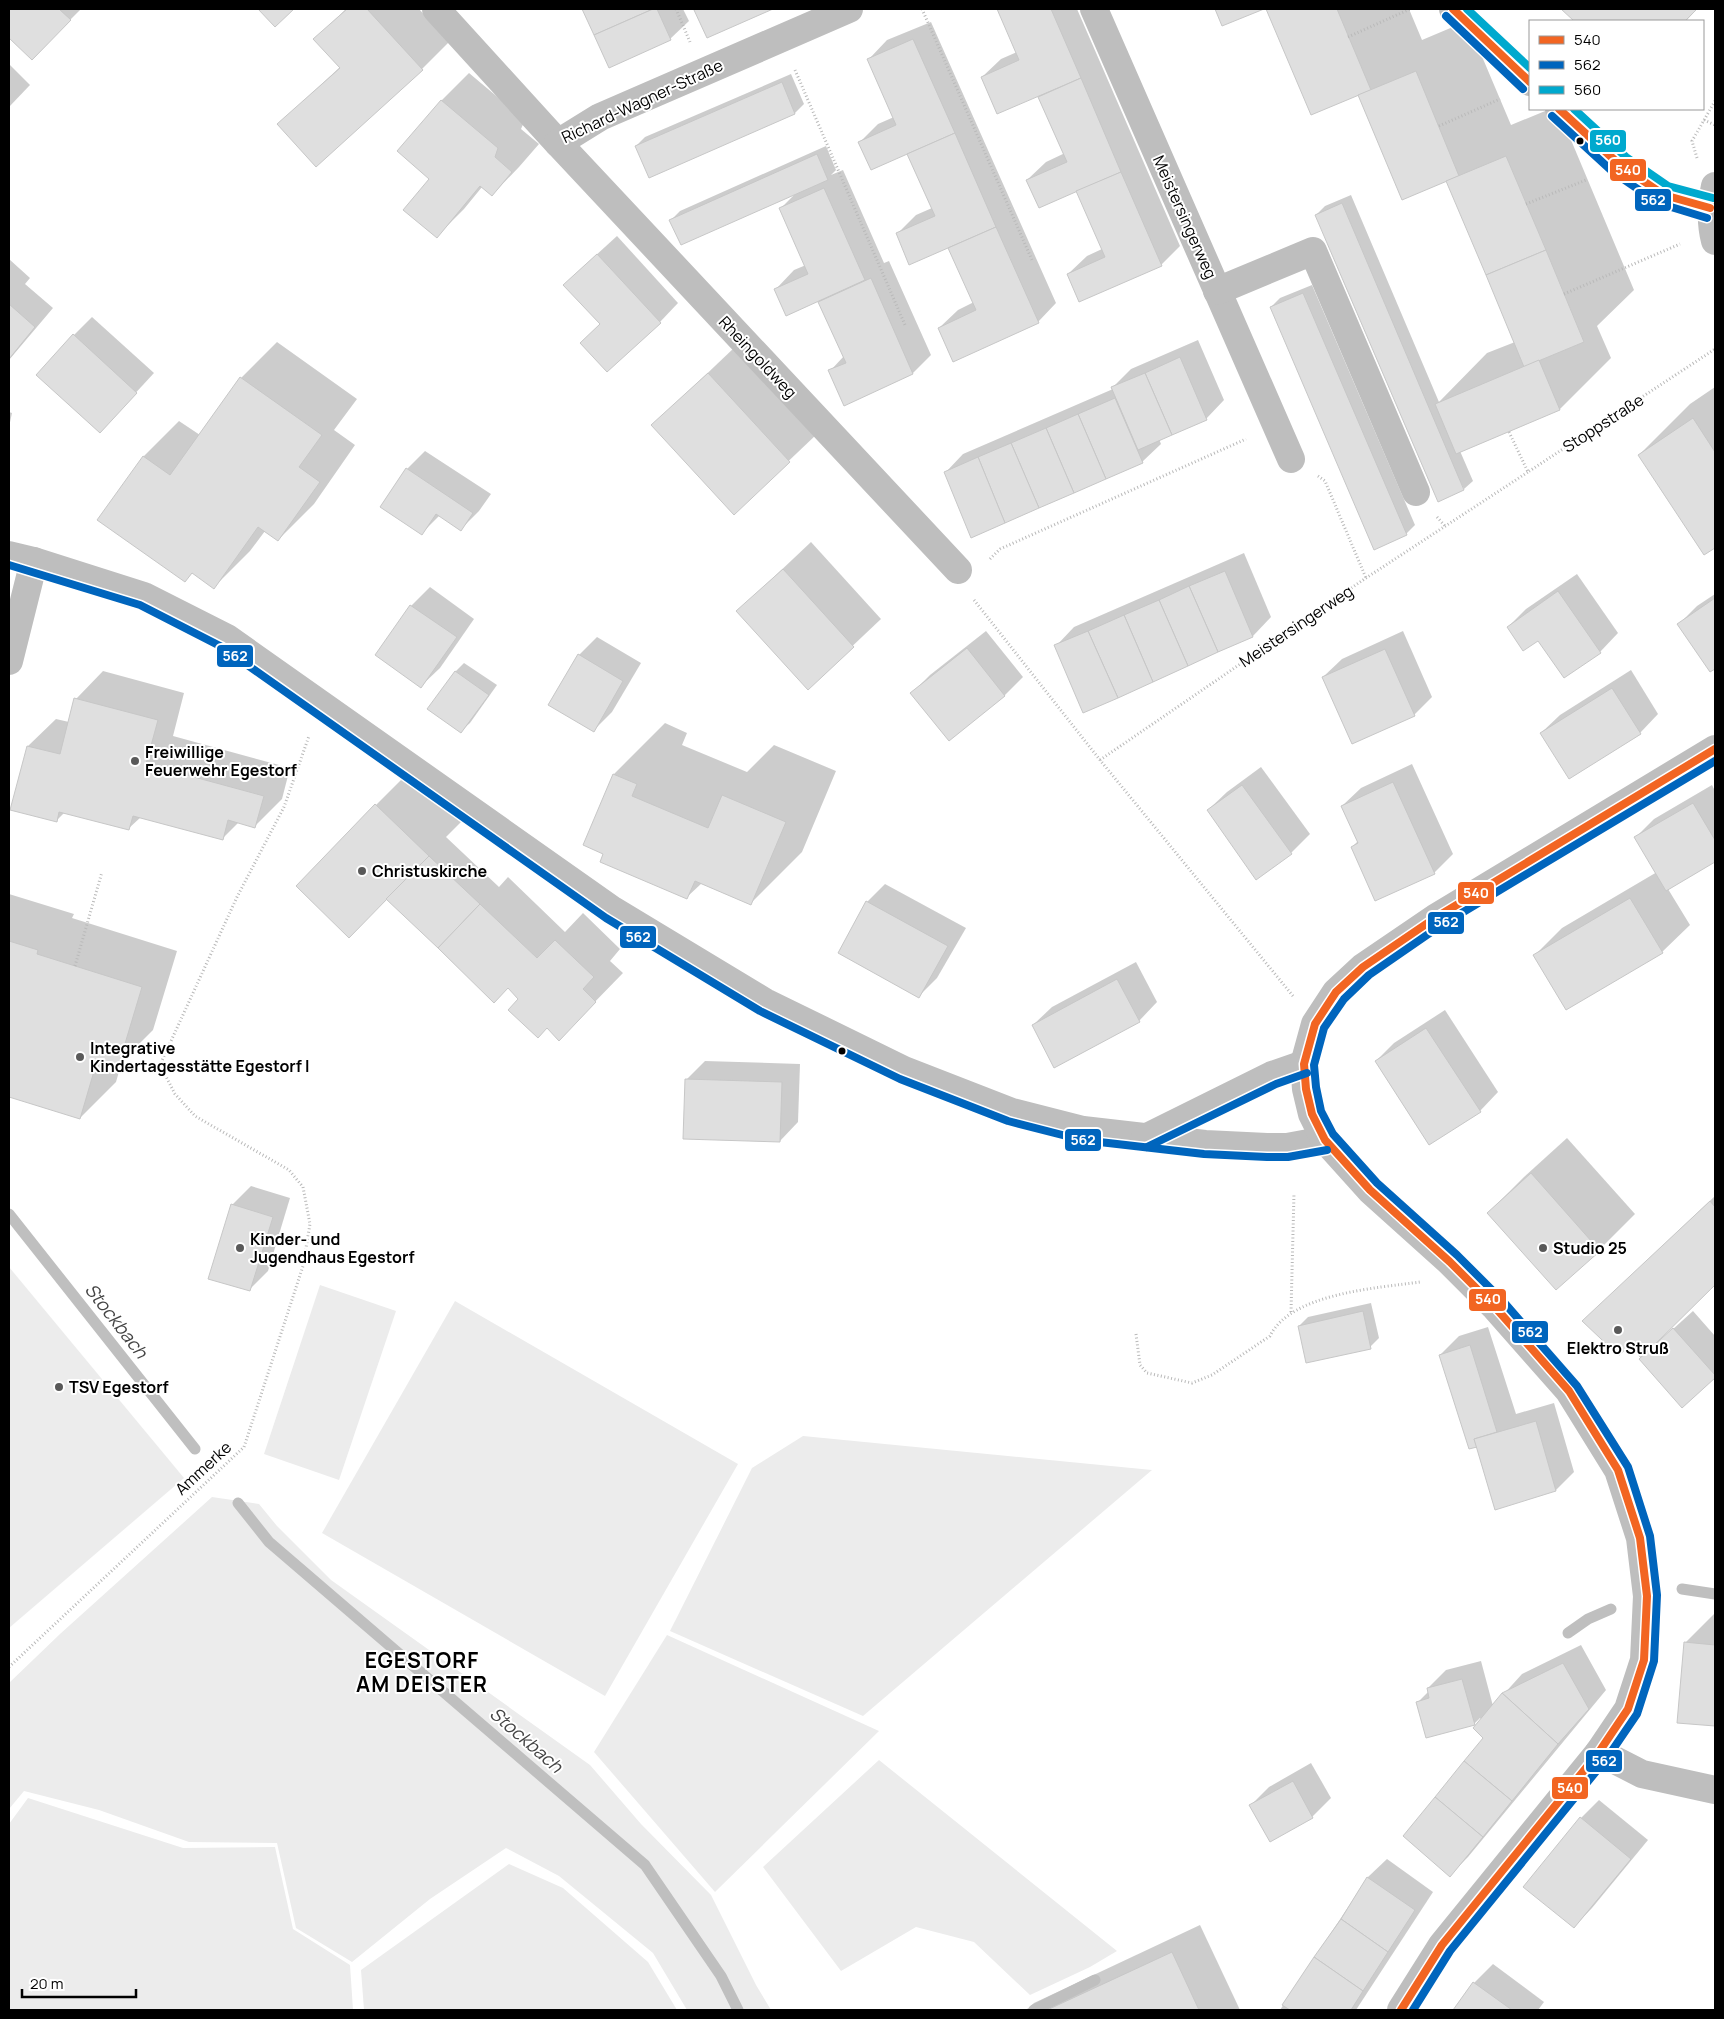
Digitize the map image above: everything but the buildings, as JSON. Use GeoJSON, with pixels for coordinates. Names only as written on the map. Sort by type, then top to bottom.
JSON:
{"type":"FeatureCollection","features":[{"type":"Feature","properties":{"kind":"main road","name":"Richard-Wagner-Straße"},"geometry":{"type":"LineString","coordinates":[[436,9],[558,143],[600,117],[782,40],[849,9]]}},
{"type":"Feature","properties":{"kind":"main road","name":"Meistersingerweg"},"geometry":{"type":"LineString","coordinates":[[1094,9],[1291,459]]}},
{"type":"Feature","properties":{"kind":"main road"},"geometry":{"type":"LineString","coordinates":[[1453,9],[1529,81]]}},
{"type":"Feature","properties":{"kind":"main road"},"geometry":{"type":"LineString","coordinates":[[1560,110],[1620,165],[1664,195],[1713,216]]}},
{"type":"Feature","properties":{"kind":"main road","name":"Rheingoldweg"},"geometry":{"type":"LineString","coordinates":[[558,143],[958,570]]}},
{"type":"Feature","properties":{"kind":"main road"},"geometry":{"type":"LineString","coordinates":[[1217,291],[1313,251],[1416,492]]}},
{"type":"Feature","properties":{"kind":"main road"},"geometry":{"type":"LineString","coordinates":[[9,661],[21,558],[144,596],[227,638],[611,909],[764,1002],[904,1070],[1012,1112],[1083,1130],[1205,1144],[1287,1147],[1325,1140]]}},
{"type":"Feature","properties":{"kind":"main road"},"geometry":{"type":"LineString","coordinates":[[1401,2010],[1442,1945],[1599,1752],[1628,1709],[1644,1660],[1646,1596],[1640,1538],[1618,1470],[1569,1391],[1500,1313],[1450,1262],[1370,1190],[1325,1140],[1312,1114],[1304,1064],[1315,1024],[1336,992],[1363,967],[1435,918],[1715,750]]}},
{"type":"Feature","properties":{"kind":"main road"},"geometry":{"type":"LineString","coordinates":[[1145,1138],[1272,1075],[1304,1064]]}},
{"type":"Feature","properties":{"kind":"main road"},"geometry":{"type":"LineString","coordinates":[[1599,1752],[1642,1774],[1715,1790]]}},
{"type":"Feature","properties":{"kind":"path"},"geometry":{"type":"LineString","coordinates":[[922,9],[1032,260]]}},
{"type":"Feature","properties":{"kind":"path"},"geometry":{"type":"LineString","coordinates":[[1348,37],[1410,9]]}},
{"type":"Feature","properties":{"kind":"path"},"geometry":{"type":"LineString","coordinates":[[782,40],[905,324]]}},
{"type":"Feature","properties":{"kind":"path"},"geometry":{"type":"LineString","coordinates":[[1439,126],[1503,98]]}},
{"type":"Feature","properties":{"kind":"path"},"geometry":{"type":"LineString","coordinates":[[1704,120],[1715,125]]}},
{"type":"Feature","properties":{"kind":"path"},"geometry":{"type":"LineString","coordinates":[[1526,204],[1620,165]]}},
{"type":"Feature","properties":{"kind":"path"},"geometry":{"type":"LineString","coordinates":[[1564,294],[1713,216]]}},
{"type":"Feature","properties":{"kind":"path","name":"Stoppstraße"},"geometry":{"type":"LineString","coordinates":[[1366,578],[1715,349]]}},
{"type":"Feature","properties":{"kind":"path"},"geometry":{"type":"LineString","coordinates":[[1277,425],[1000,549],[978,570],[958,570],[962,584],[1100,760],[1315,1024]]}},
{"type":"Feature","properties":{"kind":"path"},"geometry":{"type":"LineString","coordinates":[[1509,432],[1528,472]]}},
{"type":"Feature","properties":{"kind":"path","name":"Meistersingerweg"},"geometry":{"type":"LineString","coordinates":[[1100,760],[1366,578],[1325,480],[1291,459]]}},
{"type":"Feature","properties":{"kind":"path","name":"Ammerke"},"geometry":{"type":"LineString","coordinates":[[9,1667],[244,1447],[303,1266],[310,1224],[303,1186],[289,1170],[195,1116],[175,1094],[160,1065],[237,897],[284,807],[321,704]]}},
{"type":"Feature","properties":{"kind":"path"},"geometry":{"type":"LineString","coordinates":[[75,966],[102,872]]}},
{"type":"Feature","properties":{"kind":"path"},"geometry":{"type":"LineString","coordinates":[[1291,1312],[1294,1193]]}},
{"type":"Feature","properties":{"kind":"path"},"geometry":{"type":"LineString","coordinates":[[1136,1334],[1140,1365],[1147,1373],[1192,1383],[1212,1375],[1270,1336],[1275,1326],[1291,1312],[1349,1291],[1421,1282]]}},
{"type":"Feature","properties":{"kind":"shaded area","name":"TSV Egestorf"},"geometry":{"type":"Polygon","coordinates":[[[9,1267],[184,1478],[9,1628],[9,1267]]]}},
{"type":"Feature","properties":{"kind":"shaded area"},"geometry":{"type":"Polygon","coordinates":[[[320,1285],[396,1311],[339,1480],[264,1454],[320,1285]]]}},
{"type":"Feature","properties":{"kind":"shaded area"},"geometry":{"type":"Polygon","coordinates":[[[455,1301],[738,1464],[605,1696],[322,1533],[455,1301]]]}},
{"type":"Feature","properties":{"kind":"shaded area"},"geometry":{"type":"Polygon","coordinates":[[[803,1436],[1152,1470],[863,1716],[670,1631],[752,1468],[803,1436]]]}},
{"type":"Feature","properties":{"kind":"shaded area"},"geometry":{"type":"Polygon","coordinates":[[[212,1497],[259,1504],[277,1526],[331,1580],[590,1765],[641,1824],[711,1895],[756,1985],[771,2010],[687,2010],[653,1953],[559,1876],[506,1848],[430,1899],[352,1962],[296,1928],[277,1843],[189,1842],[99,1810],[24,1791],[9,1809],[9,1683],[60,1634],[212,1497]]]}},
{"type":"Feature","properties":{"kind":"shaded area"},"geometry":{"type":"Polygon","coordinates":[[[667,1635],[879,1731],[715,1892],[594,1752],[667,1635]]]}},
{"type":"Feature","properties":{"kind":"shaded area"},"geometry":{"type":"Polygon","coordinates":[[[879,1760],[1117,1951],[1090,1967],[1030,1995],[974,1942],[916,1927],[841,1971],[763,1867],[879,1760]]]}},
{"type":"Feature","properties":{"kind":"shaded area"},"geometry":{"type":"Polygon","coordinates":[[[28,1798],[183,1848],[275,1847],[293,1929],[350,1965],[353,2010],[9,2010],[9,1824],[28,1798]]]}},
{"type":"Feature","properties":{"kind":"shaded area"},"geometry":{"type":"Polygon","coordinates":[[[509,1864],[563,1888],[648,1962],[677,2010],[364,2010],[361,1970],[509,1864]]]}},
{"type":"Feature","properties":{"kind":"waterway","name":"Stockbach"},"geometry":{"type":"LineString","coordinates":[[9,1214],[195,1449]]}},
{"type":"Feature","properties":{"kind":"waterway","name":"Stockbach"},"geometry":{"type":"LineString","coordinates":[[238,1503],[269,1542],[645,1865],[721,1976],[738,2010]]}},
{"type":"Feature","properties":{"kind":"waterway","name":"Stockbach"},"geometry":{"type":"LineString","coordinates":[[1682,1589],[1715,1594]]}},
{"type":"Feature","properties":{"kind":"waterway","name":"Stockbach"},"geometry":{"type":"LineString","coordinates":[[1568,1633],[1588,1619],[1611,1609]]}},
{"type":"Feature","properties":{"kind":"waterway","name":"Stockbach"},"geometry":{"type":"LineString","coordinates":[[1034,2010],[1095,1980]]}},
{"type":"Feature","properties":{"kind":"transit line","name":"540"},"geometry":{"type":"LineString","coordinates":[[1453,9],[1529,81]]}},
{"type":"Feature","properties":{"kind":"transit line","name":"560"},"geometry":{"type":"LineString","coordinates":[[1467,9],[1529,67]]}},
{"type":"Feature","properties":{"kind":"transit line","name":"562"},"geometry":{"type":"LineString","coordinates":[[1446,16],[1523,89]]}},
{"type":"Feature","properties":{"kind":"transit line","name":"540"},"geometry":{"type":"LineString","coordinates":[[1560,110],[1620,165],[1664,195],[1710,208]]}},
{"type":"Feature","properties":{"kind":"transit line","name":"560"},"geometry":{"type":"LineString","coordinates":[[1575,110],[1626,157],[1668,186],[1713,198]]}},
{"type":"Feature","properties":{"kind":"transit line","name":"562"},"geometry":{"type":"LineString","coordinates":[[1552,116],[1613,172],[1658,203],[1707,218]]}},
{"type":"Feature","properties":{"kind":"transit line","name":"562"},"geometry":{"type":"LineString","coordinates":[[9,565],[140,605],[222,647],[606,918],[760,1011],[900,1079],[1008,1121],[1082,1140],[1204,1154],[1267,1157],[1288,1157],[1327,1150]]}},
{"type":"Feature","properties":{"kind":"transit line","name":"540"},"geometry":{"type":"LineString","coordinates":[[1401,2010],[1442,1945],[1599,1752],[1628,1709],[1644,1660],[1647,1596],[1640,1538],[1618,1470],[1569,1391],[1494,1306],[1450,1262],[1370,1190],[1325,1140],[1312,1114],[1306,1089],[1304,1064],[1315,1024],[1336,992],[1363,967],[1435,918],[1715,749]]}},
{"type":"Feature","properties":{"kind":"transit line","name":"562"},"geometry":{"type":"LineString","coordinates":[[1413,2010],[1450,1951],[1607,1758],[1637,1714],[1654,1661],[1657,1595],[1650,1536],[1628,1467],[1577,1386],[1501,1299],[1457,1255],[1377,1183],[1333,1134],[1321,1111],[1314,1065],[1324,1028],[1344,999],[1369,975],[1440,926],[1715,761]]}},
{"type":"Feature","properties":{"kind":"transit line","name":"562"},"geometry":{"type":"LineString","coordinates":[[1147,1147],[1276,1084],[1307,1073]]}},
{"type":"Feature","properties":{"kind":"place","name":"Freiwillige Feuerwehr Egestorf"},"geometry":{"type":"Point","coordinates":[135,761]}},
{"type":"Feature","properties":{"kind":"place","name":"Christuskirche"},"geometry":{"type":"Point","coordinates":[362,871]}},
{"type":"Feature","properties":{"kind":"place","name":"Integrative Kindertagesstätte Egestorf I"},"geometry":{"type":"Point","coordinates":[80,1057]}},
{"type":"Feature","properties":{"kind":"place","name":"Kinder- und Jugendhaus Egestorf"},"geometry":{"type":"Point","coordinates":[240,1248]}},
{"type":"Feature","properties":{"kind":"place","name":"Studio 25"},"geometry":{"type":"Point","coordinates":[1543,1248]}},
{"type":"Feature","properties":{"kind":"place","name":"Elektro Struß"},"geometry":{"type":"Point","coordinates":[1618,1330]}},
{"type":"Feature","properties":{"kind":"place","name":"TSV Egestorf"},"geometry":{"type":"Point","coordinates":[59,1387]}},
{"type":"Feature","properties":{"kind":"district","name":"EGESTORF AM DEISTER"},"geometry":{"type":"Point","coordinates":[422,1673]}}]}
